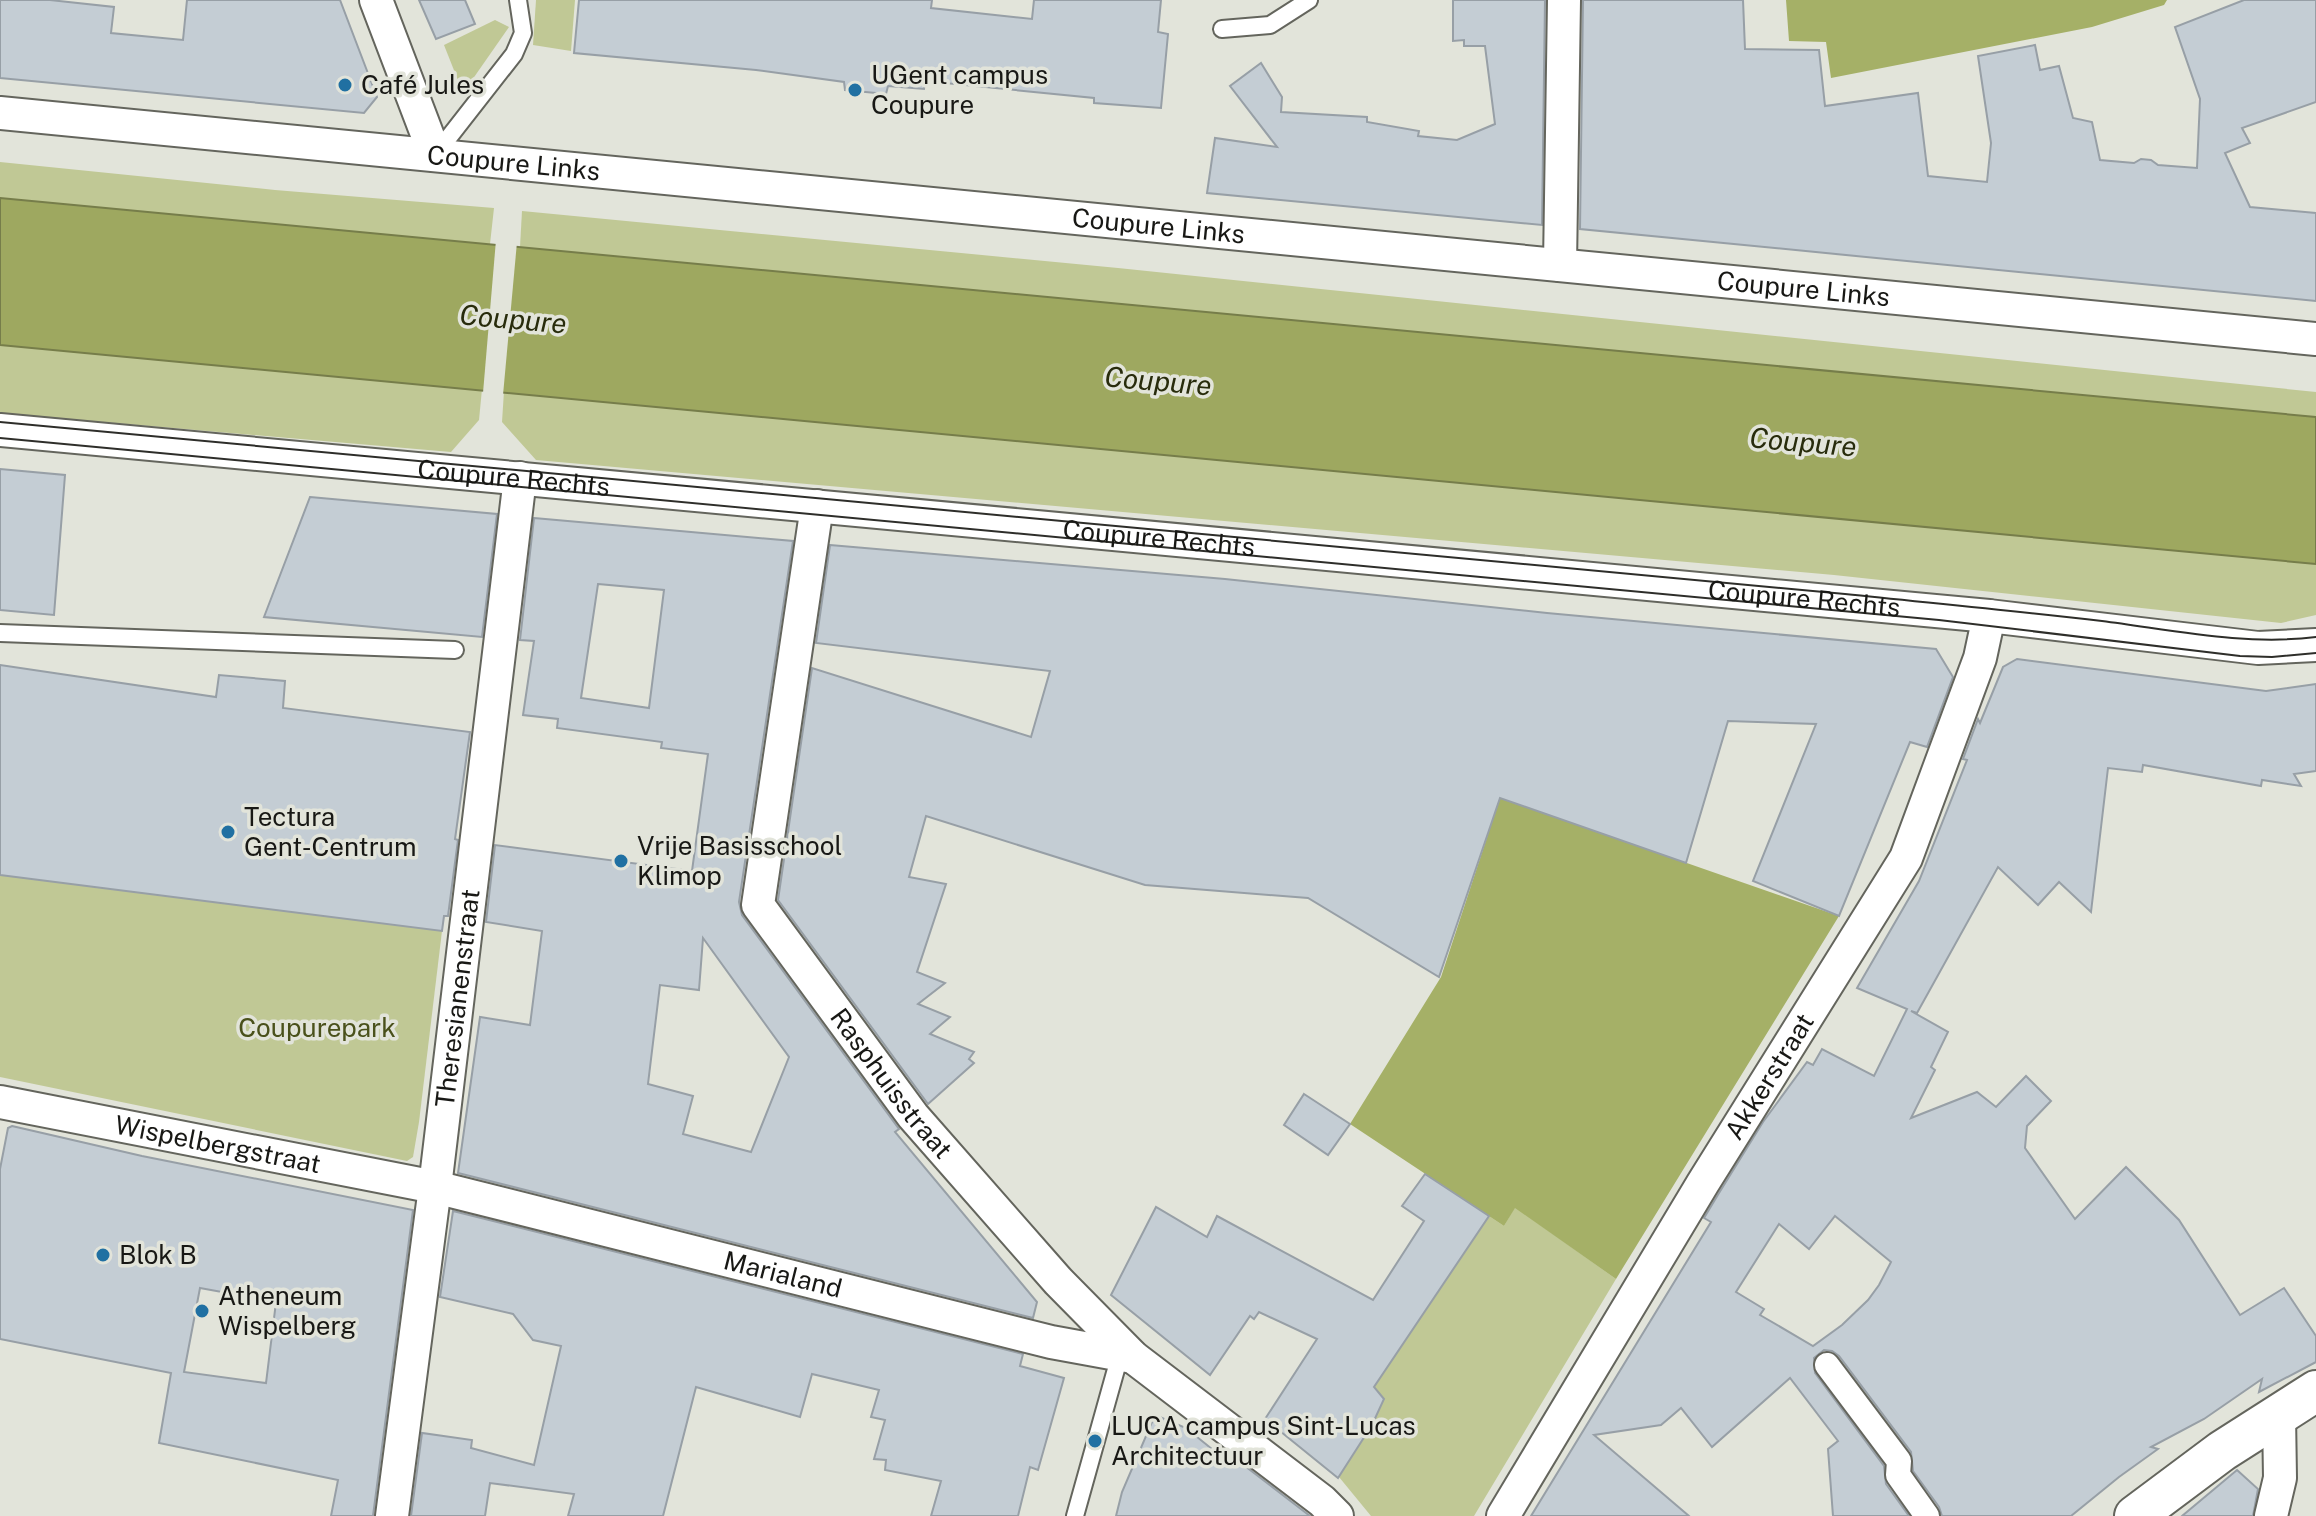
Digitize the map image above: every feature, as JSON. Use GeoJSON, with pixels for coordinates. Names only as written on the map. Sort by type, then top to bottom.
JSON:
{"type":"FeatureCollection","features":[{"type":"Feature","properties":{"kind":"street"},"geometry":{"type":"LineString","coordinates":[[376,0],[435,155]]}},
{"type":"Feature","properties":{"kind":"street"},"geometry":{"type":"LineString","coordinates":[[1560,265],[1564,0]]}},
{"type":"Feature","properties":{"kind":"street","name":"Coupure Links"},"geometry":{"type":"LineString","coordinates":[[0,113],[2316,339]]}},
{"type":"Feature","properties":{"kind":"street","name":"Coupure Rechts"},"geometry":{"type":"LineString","coordinates":[[0,430],[1989,616],[2258,648],[2316,645]]}},
{"type":"Feature","properties":{"kind":"street","name":"Theresianenstraat"},"geometry":{"type":"LineString","coordinates":[[392,1516],[435,1187],[520,478]]}},
{"type":"Feature","properties":{"kind":"street","name":"Rasphuisstraat"},"geometry":{"type":"LineString","coordinates":[[817,506],[758,905],[913,1116],[1126,1356],[1322,1501],[1337,1516]]}},
{"type":"Feature","properties":{"kind":"street","name":"Akkerstraat"},"geometry":{"type":"LineString","coordinates":[[1503,1516],[1703,1183],[1906,858],[1980,658],[1989,616]]}},
{"type":"Feature","properties":{"kind":"street","name":"Wispelbergstraat"},"geometry":{"type":"LineString","coordinates":[[0,1102],[435,1187]]}},
{"type":"Feature","properties":{"kind":"street","name":"Marialand"},"geometry":{"type":"LineString","coordinates":[[435,1187],[1051,1342],[1126,1356]]}},
{"type":"Feature","properties":{"kind":"street"},"geometry":{"type":"LineString","coordinates":[[1827,1365],[1899,1461],[1898,1475],[1927,1516]]}},
{"type":"Feature","properties":{"kind":"street"},"geometry":{"type":"LineString","coordinates":[[2135,1516],[2222,1451],[2316,1391]]}},
{"type":"Feature","properties":{"kind":"street"},"geometry":{"type":"LineString","coordinates":[[2271,1516],[2280,1478],[2279,1415]]}},
{"type":"Feature","properties":{"kind":"lane"},"geometry":{"type":"LineString","coordinates":[[435,155],[514,54],[523,33],[518,0]]}},
{"type":"Feature","properties":{"kind":"lane"},"geometry":{"type":"LineString","coordinates":[[1222,29],[1270,25],[1291,6],[1309,0]]}},
{"type":"Feature","properties":{"kind":"lane"},"geometry":{"type":"LineString","coordinates":[[0,633],[455,650]]}},
{"type":"Feature","properties":{"kind":"lane"},"geometry":{"type":"LineString","coordinates":[[1075,1516],[1126,1356]]}},
{"type":"Feature","properties":{"kind":"green space"},"geometry":{"type":"Polygon","coordinates":[[[536,0],[575,0],[571,51],[533,45],[536,0]]]}},
{"type":"Feature","properties":{"kind":"green space"},"geometry":{"type":"Polygon","coordinates":[[[495,20],[509,27],[463,93],[444,45],[495,20]]]}},
{"type":"Feature","properties":{"kind":"green space"},"geometry":{"type":"Polygon","coordinates":[[[0,162],[494,208],[490,244],[0,198],[0,162]]]}},
{"type":"Feature","properties":{"kind":"green space"},"geometry":{"type":"Polygon","coordinates":[[[522,211],[1118,268],[2316,392],[2316,417],[520,247],[522,211]]]}},
{"type":"Feature","properties":{"kind":"green space"},"geometry":{"type":"Polygon","coordinates":[[[0,345],[482,389],[479,420],[451,452],[0,413],[0,345]]]}},
{"type":"Feature","properties":{"kind":"green space"},"geometry":{"type":"Polygon","coordinates":[[[504,391],[2316,564],[2316,615],[2281,623],[1834,575],[536,460],[502,422],[504,391]]]}},
{"type":"Feature","properties":{"kind":"green space","name":"Coupurepark"},"geometry":{"type":"Polygon","coordinates":[[[0,875],[442,931],[413,1157],[407,1161],[0,1077],[0,875]]]}},
{"type":"Feature","properties":{"kind":"green space"},"geometry":{"type":"Polygon","coordinates":[[[1515,1207],[1616,1279],[1474,1516],[1371,1516],[1339,1477],[1384,1399],[1374,1387],[1489,1216],[1504,1226],[1515,1207]]]}},
{"type":"Feature","properties":{"kind":"shaded area"},"geometry":{"type":"Polygon","coordinates":[[[1786,0],[2167,0],[2164,5],[2092,27],[1831,78],[1826,42],[1789,41],[1786,0]]]}},
{"type":"Feature","properties":{"kind":"shaded area"},"geometry":{"type":"Polygon","coordinates":[[[1500,798],[1839,916],[1616,1279],[1515,1208],[1504,1226],[1350,1124],[1441,977],[1500,798]]]}},
{"type":"Feature","properties":{"kind":"water","name":"Coupure"},"geometry":{"type":"Polygon","coordinates":[[[0,198],[2316,417],[2316,564],[0,345],[0,198]]]}},
{"type":"Feature","properties":{"kind":"pier"},"geometry":{"type":"Polygon","coordinates":[[[496,240],[517,242],[503,395],[483,393],[496,240]]]}},
{"type":"Feature","properties":{"kind":"building"},"geometry":{"type":"Polygon","coordinates":[[[0,0],[50,0],[114,7],[111,33],[183,40],[187,0],[340,0],[377,97],[364,113],[0,78],[0,0]]]}},
{"type":"Feature","properties":{"kind":"building"},"geometry":{"type":"Polygon","coordinates":[[[419,0],[465,0],[475,24],[436,39],[419,0]]]}},
{"type":"Feature","properties":{"kind":"building"},"geometry":{"type":"Polygon","coordinates":[[[579,0],[932,0],[931,8],[1032,19],[1034,0],[1161,0],[1158,32],[1168,34],[1161,108],[1094,103],[1094,98],[925,81],[924,89],[888,86],[886,94],[845,90],[844,82],[756,70],[574,53],[579,0]]]}},
{"type":"Feature","properties":{"kind":"building"},"geometry":{"type":"Polygon","coordinates":[[[1453,0],[1545,0],[1542,225],[1207,193],[1215,138],[1277,147],[1230,86],[1261,63],[1282,97],[1281,112],[1367,117],[1367,122],[1419,131],[1418,136],[1457,140],[1495,124],[1485,46],[1464,46],[1464,40],[1453,41],[1453,0]]]}},
{"type":"Feature","properties":{"kind":"building"},"geometry":{"type":"Polygon","coordinates":[[[1583,0],[1743,0],[1745,49],[1819,50],[1825,106],[1918,93],[1928,176],[1987,182],[1991,143],[1978,56],[2035,45],[2040,70],[2059,66],[2073,118],[2092,122],[2100,160],[2134,163],[2141,159],[2158,165],[2197,168],[2200,99],[2175,27],[2244,0],[2316,0],[2316,102],[2242,128],[2250,143],[2225,153],[2250,207],[2316,213],[2316,301],[1580,229],[1583,0]]]}},
{"type":"Feature","properties":{"kind":"building"},"geometry":{"type":"Polygon","coordinates":[[[0,469],[65,475],[54,615],[0,610],[0,469]]]}},
{"type":"Feature","properties":{"kind":"building"},"geometry":{"type":"Polygon","coordinates":[[[310,497],[497,514],[482,637],[264,617],[310,497]]]}},
{"type":"Feature","properties":{"kind":"building","name":"Vrije Basisschool Klimop"},"geometry":{"type":"Polygon","coordinates":[[[534,518],[793,541],[739,902],[742,915],[899,1129],[895,1132],[1037,1302],[1033,1318],[458,1173],[480,1017],[530,1025],[542,931],[486,922],[495,845],[692,871],[708,754],[661,748],[662,742],[557,728],[558,719],[523,715],[534,641],[520,640],[534,518]],[[598,584],[581,698],[649,708],[664,590],[598,584]],[[703,938],[699,990],[660,985],[648,1084],[693,1096],[683,1134],[751,1152],[789,1057],[703,938]]]}},
{"type":"Feature","properties":{"kind":"building"},"geometry":{"type":"Polygon","coordinates":[[[830,545],[1225,579],[1936,649],[1953,677],[1927,747],[1910,742],[1839,916],[1753,881],[1816,724],[1728,721],[1686,863],[1500,798],[1439,977],[1308,898],[1145,885],[926,816],[909,877],[946,884],[917,972],[945,983],[918,1004],[950,1017],[930,1034],[974,1052],[969,1059],[974,1063],[928,1104],[778,900],[812,668],[1031,737],[1050,671],[816,643],[830,545]]]}},
{"type":"Feature","properties":{"kind":"building"},"geometry":{"type":"Polygon","coordinates":[[[2017,659],[2266,691],[2316,684],[2316,771],[2294,774],[2301,786],[2262,780],[2261,786],[2143,765],[2142,772],[2108,768],[2091,912],[2059,882],[2038,905],[1998,867],[1917,1013],[1911,1011],[1948,1032],[1931,1067],[1935,1070],[1911,1118],[1977,1092],[1996,1107],[2026,1076],[2051,1101],[2027,1126],[2025,1148],[2075,1219],[2126,1167],[2179,1220],[2240,1315],[2284,1288],[2316,1336],[2316,1362],[2259,1392],[2262,1379],[2204,1419],[2151,1447],[2158,1449],[2071,1516],[1942,1516],[1913,1471],[1911,1452],[1839,1356],[1824,1350],[1814,1358],[1815,1373],[1884,1466],[1886,1484],[1909,1516],[1833,1516],[1828,1449],[1838,1441],[1790,1378],[1712,1447],[1681,1408],[1661,1425],[1594,1435],[1689,1516],[1531,1516],[1711,1222],[1704,1218],[1719,1193],[1763,1122],[1807,1062],[1813,1065],[1822,1049],[1874,1076],[1907,1009],[1857,988],[1919,881],[1967,760],[1963,759],[1978,719],[1980,723],[2003,667],[2017,659]],[[1835,1216],[1809,1249],[1779,1224],[1736,1292],[1764,1309],[1760,1315],[1813,1346],[1842,1325],[1868,1300],[1891,1262],[1835,1216]]]}},
{"type":"Feature","properties":{"kind":"building"},"geometry":{"type":"Polygon","coordinates":[[[0,665],[216,697],[219,675],[285,681],[283,708],[470,732],[448,916],[444,916],[442,931],[0,875],[0,665]]]}},
{"type":"Feature","properties":{"kind":"building"},"geometry":{"type":"Polygon","coordinates":[[[1304,1094],[1350,1124],[1328,1155],[1284,1125],[1304,1094]]]}},
{"type":"Feature","properties":{"kind":"building","name":"Atheneum Wispelberg"},"geometry":{"type":"Polygon","coordinates":[[[12,1126],[142,1156],[413,1210],[373,1516],[331,1516],[338,1480],[159,1443],[171,1373],[0,1339],[0,1169],[8,1128],[12,1126]],[[200,1288],[184,1372],[266,1383],[276,1302],[200,1288]]]}},
{"type":"Feature","properties":{"kind":"building"},"geometry":{"type":"Polygon","coordinates":[[[1425,1174],[1489,1216],[1374,1387],[1384,1399],[1372,1425],[1338,1478],[1265,1419],[1317,1339],[1259,1312],[1254,1319],[1250,1316],[1210,1375],[1111,1295],[1156,1207],[1207,1237],[1217,1216],[1373,1300],[1424,1221],[1402,1206],[1425,1174]]]}},
{"type":"Feature","properties":{"kind":"building"},"geometry":{"type":"Polygon","coordinates":[[[453,1211],[1023,1354],[1020,1366],[1064,1378],[1038,1470],[1030,1467],[1018,1516],[931,1516],[941,1481],[885,1470],[886,1460],[874,1459],[885,1420],[871,1417],[879,1390],[812,1374],[800,1417],[696,1387],[663,1516],[568,1516],[574,1494],[490,1483],[485,1516],[411,1516],[422,1433],[472,1440],[471,1448],[534,1465],[561,1346],[533,1340],[513,1314],[440,1297],[453,1211]]]}},
{"type":"Feature","properties":{"kind":"building"},"geometry":{"type":"Polygon","coordinates":[[[1155,1415],[1186,1428],[1233,1466],[1237,1460],[1310,1516],[1116,1516],[1122,1492],[1155,1415]]]}},
{"type":"Feature","properties":{"kind":"building"},"geometry":{"type":"Polygon","coordinates":[[[2237,1470],[2258,1489],[2253,1516],[2182,1516],[2237,1470]]]}},
{"type":"Feature","properties":{"kind":"tram line"},"geometry":{"type":"LineString","coordinates":[[0,422],[1845,594],[2236,638],[2316,637]]}},
{"type":"Feature","properties":{"kind":"tram line"},"geometry":{"type":"LineString","coordinates":[[0,438],[1939,620],[2240,656],[2316,653]]}},
{"type":"Feature","properties":{"kind":"place","name":"Café Jules"},"geometry":{"type":"Point","coordinates":[345,85]}},
{"type":"Feature","properties":{"kind":"place","name":"UGent campus Coupure"},"geometry":{"type":"Point","coordinates":[855,90]}},
{"type":"Feature","properties":{"kind":"place","name":"Tectura Gent-Centrum"},"geometry":{"type":"Point","coordinates":[228,832]}},
{"type":"Feature","properties":{"kind":"place","name":"Vrije Basisschool Klimop"},"geometry":{"type":"Point","coordinates":[621,861]}},
{"type":"Feature","properties":{"kind":"place","name":"Blok B"},"geometry":{"type":"Point","coordinates":[103,1255]}},
{"type":"Feature","properties":{"kind":"place","name":"Atheneum Wispelberg"},"geometry":{"type":"Point","coordinates":[202,1311]}},
{"type":"Feature","properties":{"kind":"place","name":"LUCA campus Sint-Lucas Architectuur"},"geometry":{"type":"Point","coordinates":[1095,1441]}}]}
